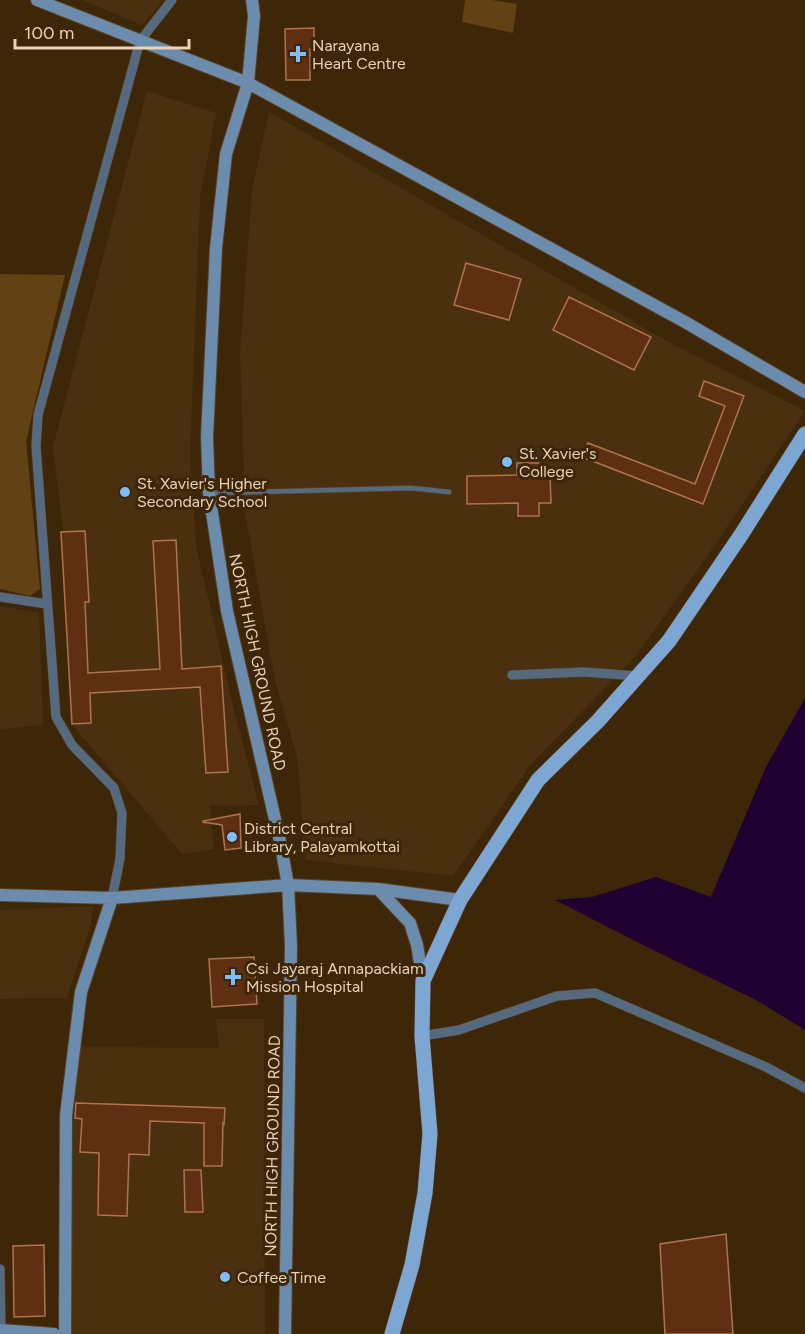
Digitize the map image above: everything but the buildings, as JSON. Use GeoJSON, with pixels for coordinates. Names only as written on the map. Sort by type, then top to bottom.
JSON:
{"type":"FeatureCollection","features":[{"type":"Feature","properties":{"kind":"main road"},"geometry":{"type":"LineString","coordinates":[[37,0],[248,83],[685,322],[805,392]]}},
{"type":"Feature","properties":{"kind":"main road","name":"NORTH HIGH GROUND ROAD"},"geometry":{"type":"LineString","coordinates":[[252,0],[254,15],[248,83],[226,154],[216,248],[207,437],[209,493],[227,611],[288,885],[291,946],[285,1334]]}},
{"type":"Feature","properties":{"kind":"main road"},"geometry":{"type":"LineString","coordinates":[[423,981],[460,900],[538,780],[598,721],[669,641],[741,535],[805,434]]}},
{"type":"Feature","properties":{"kind":"main road"},"geometry":{"type":"LineString","coordinates":[[0,895],[112,898],[288,885],[378,890],[460,900]]}},
{"type":"Feature","properties":{"kind":"main road"},"geometry":{"type":"LineString","coordinates":[[378,890],[410,923],[417,945],[423,981],[422,1036],[430,1134],[425,1193],[412,1265],[392,1334]]}},
{"type":"Feature","properties":{"kind":"main road"},"geometry":{"type":"LineString","coordinates":[[65,1334],[66,1115],[81,992],[112,898]]}},
{"type":"Feature","properties":{"kind":"main road"},"geometry":{"type":"LineString","coordinates":[[1,1330],[54,1334]]}},
{"type":"Feature","properties":{"kind":"street"},"geometry":{"type":"LineString","coordinates":[[112,898],[120,859],[122,813],[114,788],[72,745],[56,717],[36,446],[38,415],[140,41],[172,0]]}},
{"type":"Feature","properties":{"kind":"street"},"geometry":{"type":"LineString","coordinates":[[0,597],[47,604]]}},
{"type":"Feature","properties":{"kind":"street"},"geometry":{"type":"LineString","coordinates":[[512,675],[584,672],[638,676]]}},
{"type":"Feature","properties":{"kind":"street"},"geometry":{"type":"LineString","coordinates":[[422,1036],[459,1030],[557,996],[596,993],[766,1067],[805,1088]]}},
{"type":"Feature","properties":{"kind":"street"},"geometry":{"type":"LineString","coordinates":[[0,1269],[1,1330]]}},
{"type":"Feature","properties":{"kind":"lane"},"geometry":{"type":"LineString","coordinates":[[209,493],[411,488],[449,492]]}},
{"type":"Feature","properties":{"kind":"shaded area"},"geometry":{"type":"Polygon","coordinates":[[[82,0],[164,0],[142,25],[82,0]]]}},
{"type":"Feature","properties":{"kind":"shaded area"},"geometry":{"type":"Polygon","coordinates":[[[465,0],[492,0],[517,4],[513,33],[462,22],[465,0]]]}},
{"type":"Feature","properties":{"kind":"shaded area","name":"St. Xavier's Higher Secondary School"},"geometry":{"type":"Polygon","coordinates":[[[147,91],[216,113],[200,197],[190,454],[196,546],[233,706],[259,805],[210,806],[214,849],[182,854],[74,727],[63,530],[53,447],[147,91]]]}},
{"type":"Feature","properties":{"kind":"shaded area","name":"St. Xavier's College"},"geometry":{"type":"Polygon","coordinates":[[[269,112],[667,341],[805,411],[710,552],[635,657],[531,764],[453,876],[306,860],[297,756],[275,681],[245,512],[240,352],[252,190],[269,112]]]}},
{"type":"Feature","properties":{"kind":"shaded area"},"geometry":{"type":"Polygon","coordinates":[[[0,274],[65,275],[26,441],[40,589],[30,596],[0,589],[0,274]]]}},
{"type":"Feature","properties":{"kind":"shaded area"},"geometry":{"type":"Polygon","coordinates":[[[0,606],[39,613],[43,725],[0,729],[0,606]]]}},
{"type":"Feature","properties":{"kind":"shaded area"},"geometry":{"type":"Polygon","coordinates":[[[805,698],[805,1030],[758,1001],[555,900],[592,897],[656,877],[711,897],[766,767],[805,698]]]}},
{"type":"Feature","properties":{"kind":"shaded area"},"geometry":{"type":"Polygon","coordinates":[[[93,906],[90,928],[67,998],[0,999],[0,910],[93,906]]]}},
{"type":"Feature","properties":{"kind":"shaded area"},"geometry":{"type":"Polygon","coordinates":[[[216,1019],[264,1019],[265,1334],[71,1334],[69,1124],[78,1047],[219,1048],[216,1019]]]}},
{"type":"Feature","properties":{"kind":"place","name":"Narayana Heart Centre"},"geometry":{"type":"Point","coordinates":[298,54]}},
{"type":"Feature","properties":{"kind":"place","name":"St. Xavier's College"},"geometry":{"type":"Point","coordinates":[507,462]}},
{"type":"Feature","properties":{"kind":"place","name":"St. Xavier's Higher Secondary School"},"geometry":{"type":"Point","coordinates":[125,492]}},
{"type":"Feature","properties":{"kind":"place","name":"District Central Library, Palayamkottai"},"geometry":{"type":"Point","coordinates":[232,837]}},
{"type":"Feature","properties":{"kind":"place","name":"Csi Jayaraj Annapackiam Mission Hospital"},"geometry":{"type":"Point","coordinates":[233,977]}},
{"type":"Feature","properties":{"kind":"place","name":"Coffee Time"},"geometry":{"type":"Point","coordinates":[225,1277]}}]}
